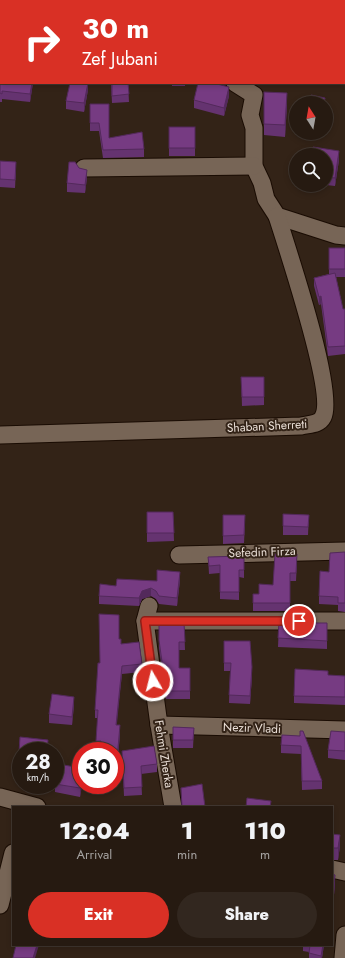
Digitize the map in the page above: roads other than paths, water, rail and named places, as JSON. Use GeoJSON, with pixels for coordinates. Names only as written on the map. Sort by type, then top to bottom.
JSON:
{"type":"FeatureCollection","features":[{"type":"Feature","properties":{"kind":"street","name":"Shaban Sherreti"},"geometry":{"type":"LineString","coordinates":[[0,435],[301,426],[318,423],[323,418],[326,410],[322,381],[309,318],[277,216],[266,199],[262,183],[254,166],[254,128],[250,115],[256,89],[238,84]]}},
{"type":"Feature","properties":{"kind":"street"},"geometry":{"type":"LineString","coordinates":[[84,168],[254,166]]}},
{"type":"Feature","properties":{"kind":"street"},"geometry":{"type":"LineString","coordinates":[[277,216],[336,235],[345,236]]}},
{"type":"Feature","properties":{"kind":"street","name":"Sefedin Firza"},"geometry":{"type":"LineString","coordinates":[[179,555],[345,551]]}},
{"type":"Feature","properties":{"kind":"street","name":"Fehmi Zherka"},"geometry":{"type":"LineString","coordinates":[[173,806],[159,725],[147,614],[345,621]]}},
{"type":"Feature","properties":{"kind":"street","name":"Nezir Vladi"},"geometry":{"type":"LineString","coordinates":[[159,725],[345,730]]}},
{"type":"Feature","properties":{"kind":"street"},"geometry":{"type":"LineString","coordinates":[[0,797],[29,806]]}},
{"type":"Feature","properties":{"kind":"street"},"geometry":{"type":"LineString","coordinates":[[0,905],[12,857]]}},
{"type":"Feature","properties":{"kind":"street"},"geometry":{"type":"LineString","coordinates":[[333,869],[345,872]]}},
{"type":"Feature","properties":{"kind":"street"},"geometry":{"type":"LineString","coordinates":[[343,958],[345,935]]}}]}
